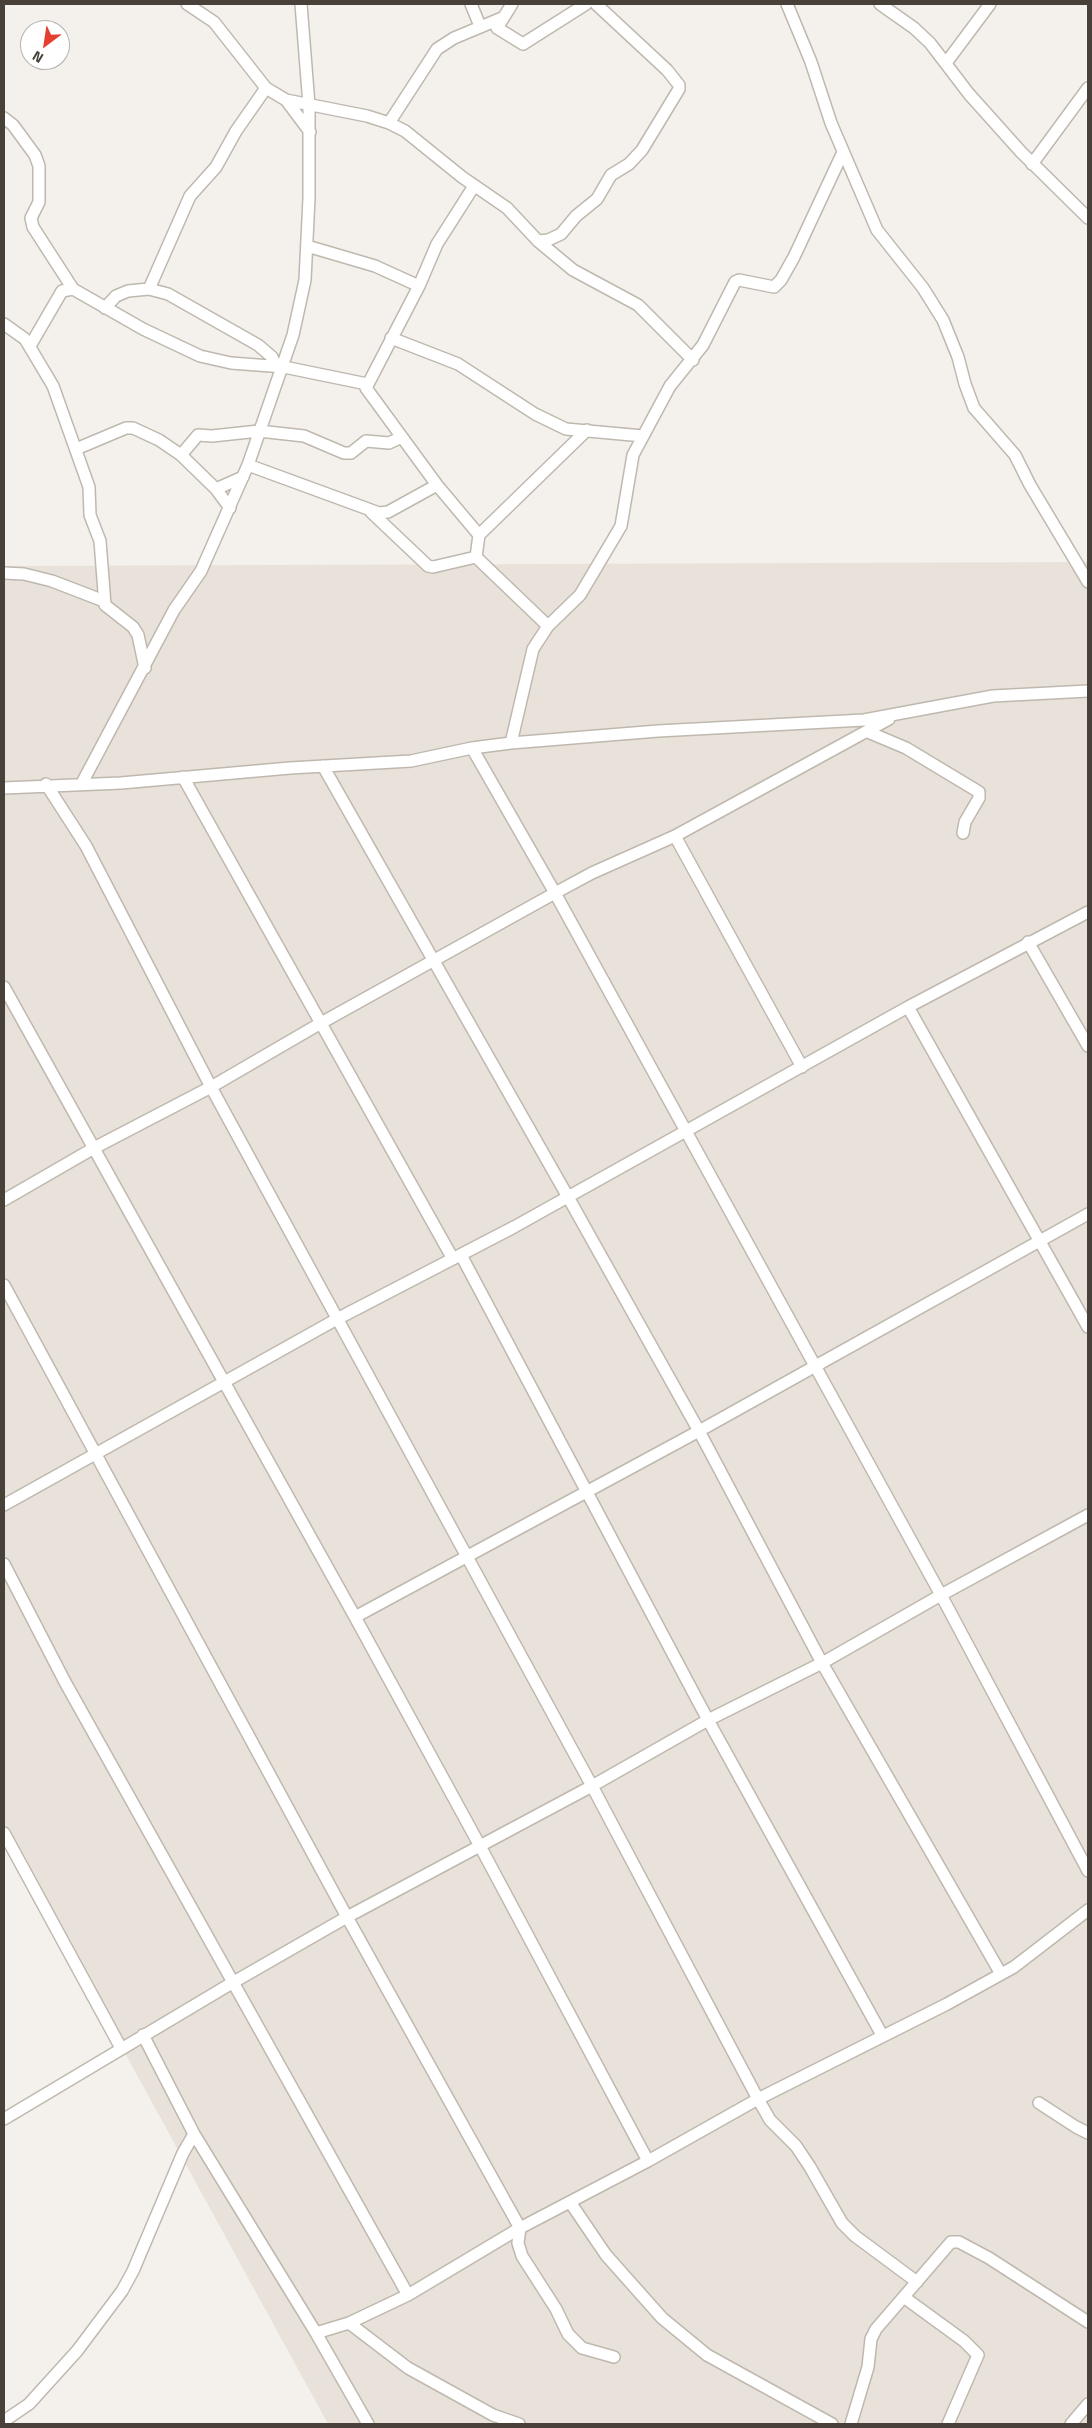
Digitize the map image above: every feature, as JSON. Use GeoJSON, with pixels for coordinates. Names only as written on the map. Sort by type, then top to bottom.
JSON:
{"type":"FeatureCollection","features":[{"type":"Feature","properties":{"kind":"street"},"geometry":{"type":"LineString","coordinates":[[187,4],[214,22],[266,88],[286,100],[389,123],[417,140],[474,186],[507,208],[538,241],[587,279],[638,305],[693,360]]}},
{"type":"Feature","properties":{"kind":"street"},"geometry":{"type":"LineString","coordinates":[[82,783],[145,668],[174,610],[201,571],[230,508],[260,431],[305,280],[310,132],[301,4]]}},
{"type":"Feature","properties":{"kind":"street"},"geometry":{"type":"LineString","coordinates":[[471,4],[480,26]]}},
{"type":"Feature","properties":{"kind":"street"},"geometry":{"type":"LineString","coordinates":[[512,4],[496,28],[523,44],[586,4]]}},
{"type":"Feature","properties":{"kind":"street"},"geometry":{"type":"LineString","coordinates":[[538,241],[548,240],[561,234],[576,216],[597,199],[612,175],[629,164],[642,150],[679,89],[679,85],[666,70],[596,4]]}},
{"type":"Feature","properties":{"kind":"street"},"geometry":{"type":"LineString","coordinates":[[787,4],[811,62],[831,122],[877,230],[923,288],[943,320],[958,357],[964,384],[974,408],[1015,455],[1030,485],[1088,582]]}},
{"type":"Feature","properties":{"kind":"street"},"geometry":{"type":"LineString","coordinates":[[880,4],[914,28],[930,43],[970,94],[1032,164],[1088,218]]}},
{"type":"Feature","properties":{"kind":"street"},"geometry":{"type":"LineString","coordinates":[[946,63],[990,4]]}},
{"type":"Feature","properties":{"kind":"street"},"geometry":{"type":"LineString","coordinates":[[389,123],[437,49],[445,42],[502,18]]}},
{"type":"Feature","properties":{"kind":"street"},"geometry":{"type":"LineString","coordinates":[[149,289],[190,196],[216,167],[236,131],[266,88]]}},
{"type":"Feature","properties":{"kind":"street"},"geometry":{"type":"LineString","coordinates":[[1032,164],[1088,88]]}},
{"type":"Feature","properties":{"kind":"street"},"geometry":{"type":"LineString","coordinates":[[286,100],[310,132]]}},
{"type":"Feature","properties":{"kind":"street"},"geometry":{"type":"LineString","coordinates":[[4,118],[13,125],[35,156],[39,166],[39,202],[31,218],[33,227],[72,290],[143,329],[200,356],[231,363],[280,366],[367,384]]}},
{"type":"Feature","properties":{"kind":"street"},"geometry":{"type":"LineString","coordinates":[[511,743],[532,652],[548,626],[580,594],[621,526],[631,462],[670,386],[693,360],[713,328],[735,282],[739,280],[774,287],[781,280],[794,257],[843,152]]}},
{"type":"Feature","properties":{"kind":"street"},"geometry":{"type":"LineString","coordinates":[[474,186],[437,244],[419,286],[367,384],[368,392],[436,485],[479,535]]}},
{"type":"Feature","properties":{"kind":"street"},"geometry":{"type":"LineString","coordinates":[[307,246],[375,266],[419,286]]}},
{"type":"Feature","properties":{"kind":"street"},"geometry":{"type":"LineString","coordinates":[[106,308],[121,293],[149,289],[177,299],[258,346],[280,366]]}},
{"type":"Feature","properties":{"kind":"street"},"geometry":{"type":"LineString","coordinates":[[30,346],[62,291],[72,290]]}},
{"type":"Feature","properties":{"kind":"street"},"geometry":{"type":"LineString","coordinates":[[4,324],[22,336],[30,346],[53,386],[89,487],[90,514],[100,541],[104,601],[107,608],[133,627],[138,635],[145,668]]}},
{"type":"Feature","properties":{"kind":"street"},"geometry":{"type":"LineString","coordinates":[[391,338],[458,364],[551,423],[574,431],[587,430],[643,436]]}},
{"type":"Feature","properties":{"kind":"street"},"geometry":{"type":"LineString","coordinates":[[76,449],[130,427],[147,433],[182,454],[216,489],[230,508]]}},
{"type":"Feature","properties":{"kind":"street"},"geometry":{"type":"LineString","coordinates":[[476,558],[479,535],[587,430]]}},
{"type":"Feature","properties":{"kind":"street"},"geometry":{"type":"LineString","coordinates":[[182,454],[198,435],[260,431],[304,436],[344,454],[352,453],[366,441],[389,442],[402,437]]}},
{"type":"Feature","properties":{"kind":"street"},"geometry":{"type":"LineString","coordinates":[[248,465],[371,512],[388,512],[436,485]]}},
{"type":"Feature","properties":{"kind":"street"},"geometry":{"type":"LineString","coordinates":[[216,489],[243,477]]}},
{"type":"Feature","properties":{"kind":"street"},"geometry":{"type":"LineString","coordinates":[[371,512],[430,567],[476,558]]}},
{"type":"Feature","properties":{"kind":"street"},"geometry":{"type":"LineString","coordinates":[[476,558],[548,626]]}},
{"type":"Feature","properties":{"kind":"street"},"geometry":{"type":"LineString","coordinates":[[4,573],[24,574],[52,581],[104,601]]}},
{"type":"Feature","properties":{"kind":"street"},"geometry":{"type":"LineString","coordinates":[[4,788],[46,784],[121,783],[419,760],[472,748],[511,743],[658,731],[864,720],[894,716],[993,696],[1088,691]]}},
{"type":"Feature","properties":{"kind":"street"},"geometry":{"type":"LineString","coordinates":[[4,1200],[94,1148],[211,1087],[321,1023],[592,873],[675,836],[868,732],[894,716]]}},
{"type":"Feature","properties":{"kind":"street"},"geometry":{"type":"LineString","coordinates":[[868,732],[906,748],[979,792],[979,798],[965,822],[963,833]]}},
{"type":"Feature","properties":{"kind":"street"},"geometry":{"type":"LineString","coordinates":[[472,748],[555,894],[940,1595],[1088,1871]]}},
{"type":"Feature","properties":{"kind":"street"},"geometry":{"type":"LineString","coordinates":[[322,766],[434,960],[699,1432],[822,1663],[1001,1974]]}},
{"type":"Feature","properties":{"kind":"street"},"geometry":{"type":"LineString","coordinates":[[183,777],[321,1023],[457,1257],[588,1490],[708,1720],[882,2035]]}},
{"type":"Feature","properties":{"kind":"street"},"geometry":{"type":"LineString","coordinates":[[46,784],[86,846],[211,1087],[592,1786],[770,2120],[796,2146],[810,2166],[842,2223],[855,2236],[917,2282]]}},
{"type":"Feature","properties":{"kind":"street"},"geometry":{"type":"LineString","coordinates":[[675,836],[802,1067]]}},
{"type":"Feature","properties":{"kind":"street"},"geometry":{"type":"LineString","coordinates":[[4,1505],[94,1453],[224,1384],[338,1319],[568,1197],[908,1007],[1088,912]]}},
{"type":"Feature","properties":{"kind":"street"},"geometry":{"type":"LineString","coordinates":[[1028,942],[1088,1046]]}},
{"type":"Feature","properties":{"kind":"street"},"geometry":{"type":"LineString","coordinates":[[4,986],[355,1617],[648,2161]]}},
{"type":"Feature","properties":{"kind":"street"},"geometry":{"type":"LineString","coordinates":[[908,1007],[1088,1327]]}},
{"type":"Feature","properties":{"kind":"street"},"geometry":{"type":"LineString","coordinates":[[355,1617],[699,1432],[1088,1214]]}},
{"type":"Feature","properties":{"kind":"street"},"geometry":{"type":"LineString","coordinates":[[4,1285],[347,1917],[520,2228],[518,2243],[522,2256],[556,2308],[568,2334],[582,2348],[614,2358]]}},
{"type":"Feature","properties":{"kind":"street"},"geometry":{"type":"LineString","coordinates":[[4,2118],[232,1982],[347,1917],[592,1786],[708,1720],[822,1663],[940,1595],[1088,1514]]}},
{"type":"Feature","properties":{"kind":"street"},"geometry":{"type":"LineString","coordinates":[[4,1564],[65,1682],[408,2295]]}},
{"type":"Feature","properties":{"kind":"street"},"geometry":{"type":"LineString","coordinates":[[4,1833],[121,2048]]}},
{"type":"Feature","properties":{"kind":"street"},"geometry":{"type":"LineString","coordinates":[[316,2333],[349,2323],[408,2295],[520,2228],[648,2161],[758,2099],[947,2004],[1014,1967],[1088,1910]]}},
{"type":"Feature","properties":{"kind":"street"},"geometry":{"type":"LineString","coordinates":[[143,2035],[194,2134],[316,2333],[368,2424]]}},
{"type":"Feature","properties":{"kind":"street"},"geometry":{"type":"LineString","coordinates":[[1039,2103],[1088,2133]]}},
{"type":"Feature","properties":{"kind":"street"},"geometry":{"type":"LineString","coordinates":[[4,2421],[29,2404],[77,2351],[122,2291],[133,2271],[183,2153],[194,2134]]}},
{"type":"Feature","properties":{"kind":"street"},"geometry":{"type":"LineString","coordinates":[[570,2202],[606,2255],[662,2318],[708,2355],[832,2424]]}},
{"type":"Feature","properties":{"kind":"street"},"geometry":{"type":"LineString","coordinates":[[851,2424],[868,2367],[872,2339],[876,2329],[905,2298],[951,2242],[959,2242],[989,2258],[1088,2322]]}},
{"type":"Feature","properties":{"kind":"street"},"geometry":{"type":"LineString","coordinates":[[905,2298],[964,2341],[978,2355],[948,2424]]}},
{"type":"Feature","properties":{"kind":"street"},"geometry":{"type":"LineString","coordinates":[[349,2323],[408,2368],[493,2415],[518,2424]]}},
{"type":"Feature","properties":{"kind":"street"},"geometry":{"type":"LineString","coordinates":[[1071,2424],[1088,2404]]}},
{"type":"Feature","properties":{"kind":"shaded area"},"geometry":{"type":"Polygon","coordinates":[[[1088,562],[1088,2424],[328,2424],[4,1832],[4,566],[1088,562]]]}}]}
